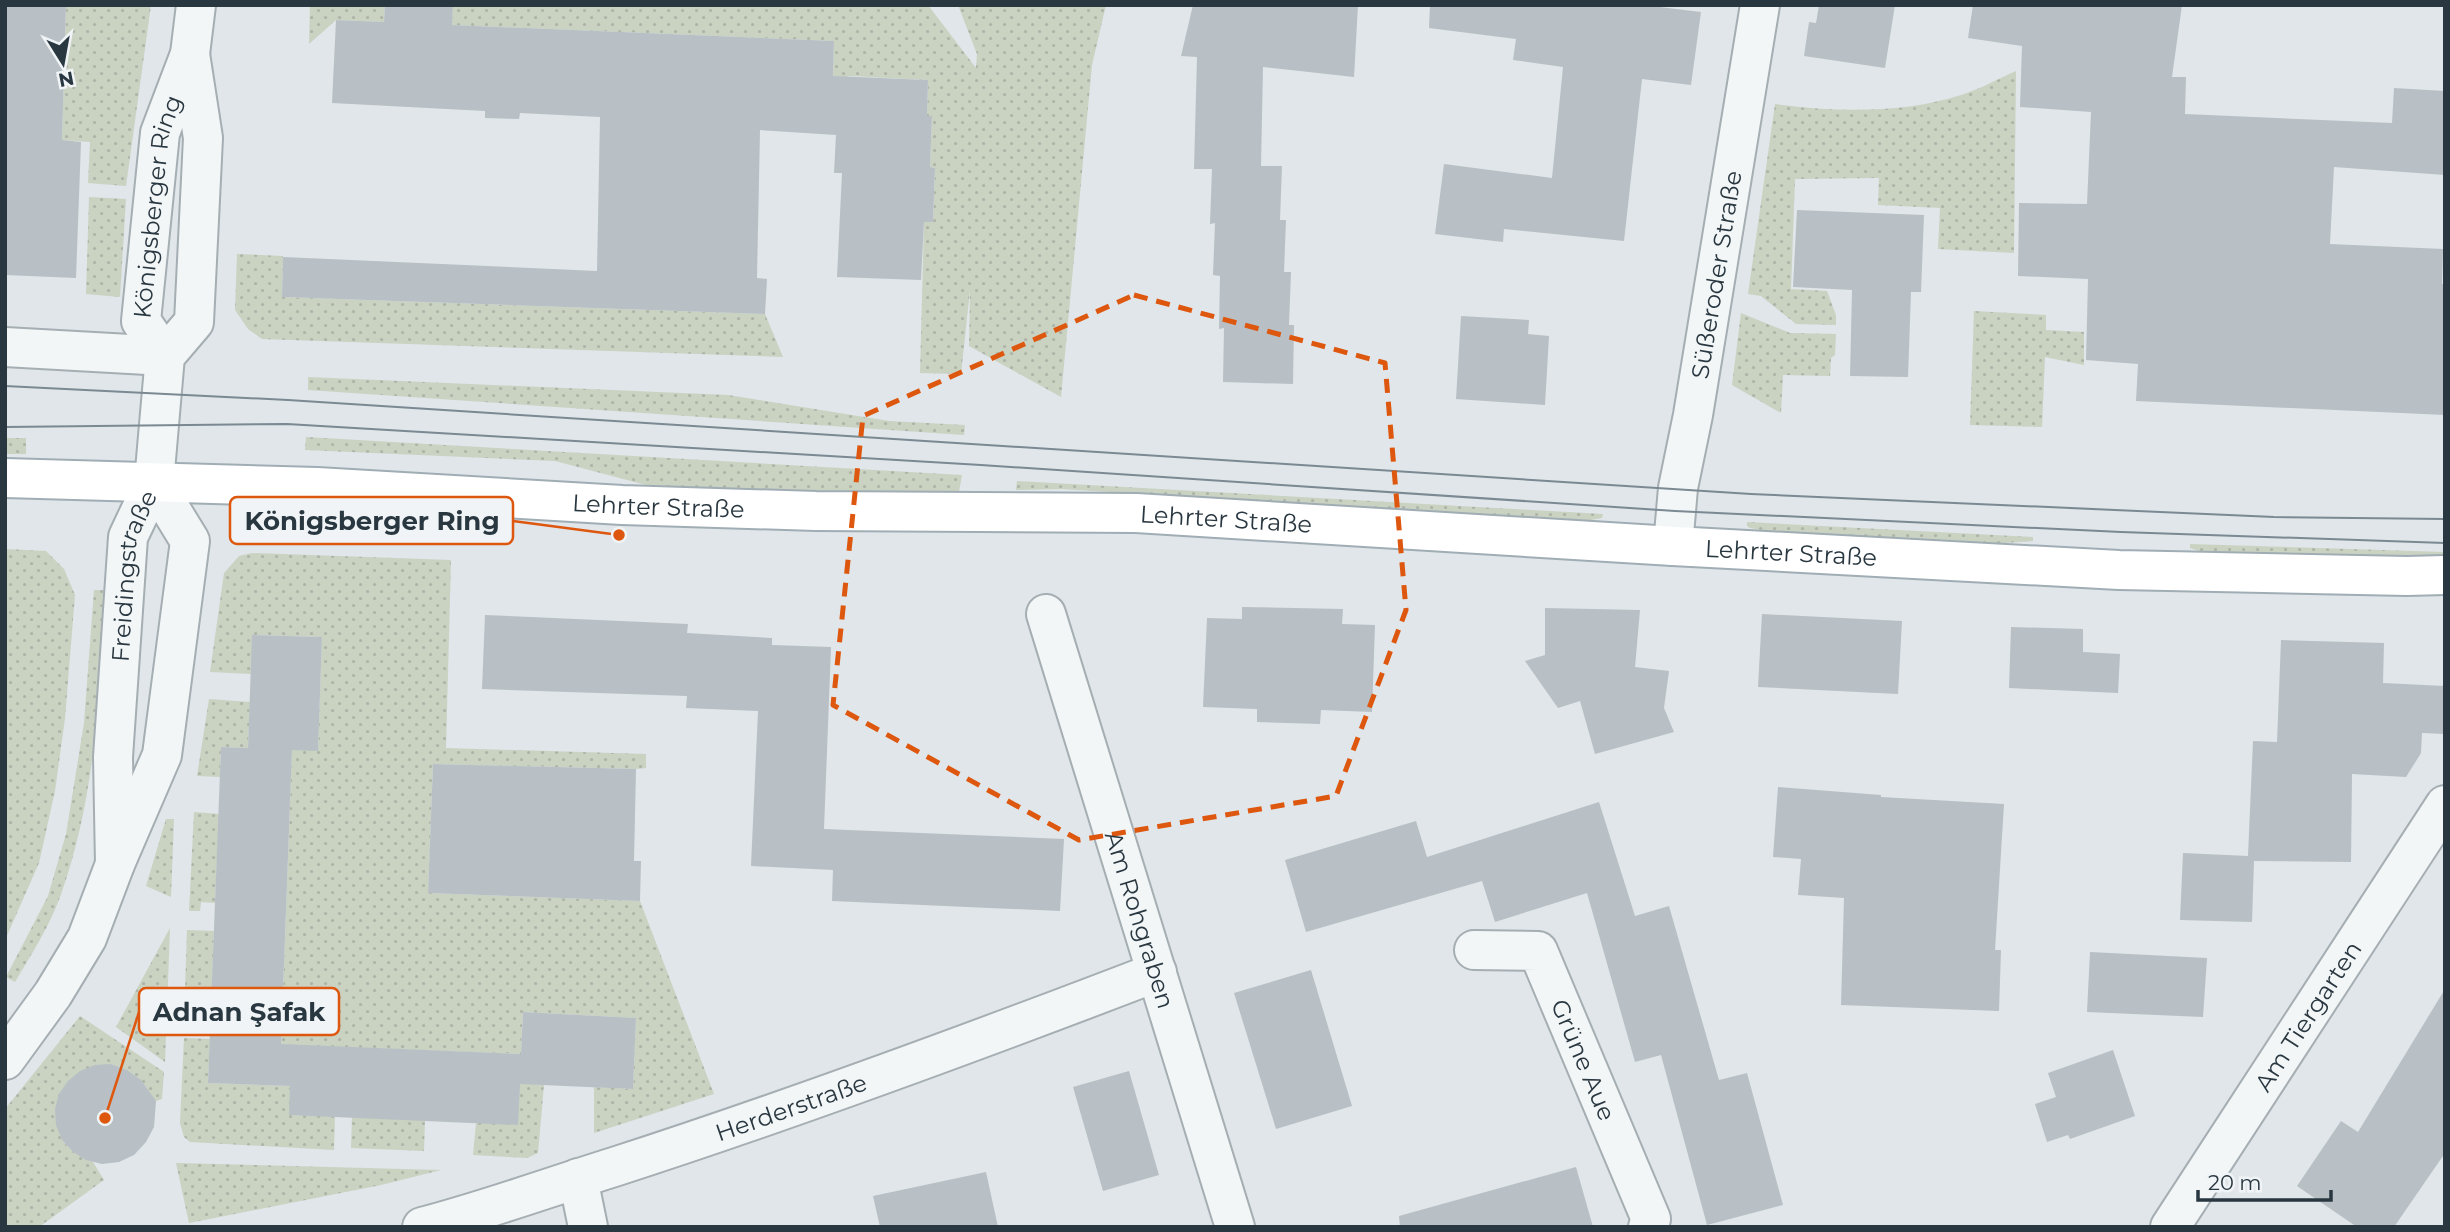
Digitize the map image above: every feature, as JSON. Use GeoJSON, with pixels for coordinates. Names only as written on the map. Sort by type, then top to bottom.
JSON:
{"type":"FeatureCollection","features":[{"type":"Feature","properties":{"kind":"main road","name":"Lehrter Straße"},"geometry":{"type":"LineString","coordinates":[[5,478],[317,486],[622,505],[816,511],[1136,513],[1672,546],[2119,569],[2445,575]]}},
{"type":"Feature","properties":{"kind":"street","name":"Königsberger Ring"},"geometry":{"type":"LineString","coordinates":[[165,356],[141,321],[160,133],[190,54],[196,5]]}},
{"type":"Feature","properties":{"kind":"street","name":"Süßeroder Straße"},"geometry":{"type":"LineString","coordinates":[[1672,546],[1678,488],[1693,415],[1760,5]]}},
{"type":"Feature","properties":{"kind":"street","name":"Königsberger Ring"},"geometry":{"type":"LineString","coordinates":[[154,482],[165,356],[194,322],[203,138],[190,54]]}},
{"type":"Feature","properties":{"kind":"street"},"geometry":{"type":"LineString","coordinates":[[5,347],[165,356]]}},
{"type":"Feature","properties":{"kind":"street","name":"Freidingstraße"},"geometry":{"type":"LineString","coordinates":[[115,864],[113,757],[128,537],[154,482]]}},
{"type":"Feature","properties":{"kind":"street","name":"Freidingstraße"},"geometry":{"type":"LineString","coordinates":[[5,1060],[53,994],[87,938],[115,864],[162,755],[190,541],[154,482]]}},
{"type":"Feature","properties":{"kind":"street","name":"Am Rohgraben"},"geometry":{"type":"LineString","coordinates":[[1046,614],[1235,1227]]}},
{"type":"Feature","properties":{"kind":"street","name":"Am Tiergarten"},"geometry":{"type":"LineString","coordinates":[[2170,1227],[2445,805]]}},
{"type":"Feature","properties":{"kind":"street","name":"Grüne Aue"},"geometry":{"type":"LineString","coordinates":[[1474,950],[1538,951],[1651,1220],[1648,1227]]}},
{"type":"Feature","properties":{"kind":"street","name":"Herderstraße"},"geometry":{"type":"LineString","coordinates":[[422,1227],[478,1212],[732,1129],[1157,972]]}},
{"type":"Feature","properties":{"kind":"street"},"geometry":{"type":"LineString","coordinates":[[578,1178],[588,1227]]}},
{"type":"Feature","properties":{"kind":"highlighted area"},"geometry":{"type":"Polygon","coordinates":[[[1134,295],[1385,363],[1406,610],[1336,796],[1079,840],[833,705],[863,416],[1134,295]]]}},
{"type":"Feature","properties":{"kind":"green space"},"geometry":{"type":"Polygon","coordinates":[[[66,5],[151,5],[126,186],[88,183],[90,142],[62,140],[66,5]]]}},
{"type":"Feature","properties":{"kind":"green space"},"geometry":{"type":"Polygon","coordinates":[[[289,5],[385,5],[384,22],[336,20],[309,44],[310,6],[289,5]]]}},
{"type":"Feature","properties":{"kind":"green space"},"geometry":{"type":"Polygon","coordinates":[[[453,5],[928,5],[976,68],[977,54],[958,5],[1106,5],[1092,65],[1061,397],[969,346],[970,290],[961,374],[920,373],[924,222],[933,222],[935,168],[930,167],[932,117],[927,116],[928,80],[849,76],[833,82],[834,41],[452,25],[453,5]]]}},
{"type":"Feature","properties":{"kind":"green space"},"geometry":{"type":"Polygon","coordinates":[[[2016,71],[2014,253],[1938,249],[1940,208],[1878,205],[1879,178],[1795,179],[1791,289],[1827,291],[1836,315],[1836,325],[1796,324],[1761,296],[1748,294],[1775,104],[1845,110],[1916,106],[1968,93],[2016,71]]]}},
{"type":"Feature","properties":{"kind":"green space"},"geometry":{"type":"Polygon","coordinates":[[[89,197],[126,199],[120,297],[86,294],[89,197]]]}},
{"type":"Feature","properties":{"kind":"green space"},"geometry":{"type":"Polygon","coordinates":[[[237,254],[283,256],[282,297],[765,314],[783,357],[262,339],[248,329],[235,310],[237,254]]]}},
{"type":"Feature","properties":{"kind":"green space"},"geometry":{"type":"Polygon","coordinates":[[[1974,311],[2046,315],[2046,330],[2084,332],[2084,365],[2045,357],[2042,427],[1970,425],[1974,311]]]}},
{"type":"Feature","properties":{"kind":"green space"},"geometry":{"type":"Polygon","coordinates":[[[1741,313],[1790,333],[1836,334],[1830,376],[1783,375],[1781,413],[1732,385],[1741,313]]]}},
{"type":"Feature","properties":{"kind":"green space"},"geometry":{"type":"Polygon","coordinates":[[[308,377],[728,395],[889,421],[965,425],[964,435],[308,390],[308,377]]]}},
{"type":"Feature","properties":{"kind":"green space"},"geometry":{"type":"Polygon","coordinates":[[[306,437],[962,475],[959,492],[933,493],[807,492],[646,485],[555,461],[305,450],[306,437]]]}},
{"type":"Feature","properties":{"kind":"green space"},"geometry":{"type":"Polygon","coordinates":[[[5,438],[26,438],[26,454],[5,454],[5,438]]]}},
{"type":"Feature","properties":{"kind":"green space"},"geometry":{"type":"Polygon","coordinates":[[[1017,481],[1603,514],[1602,518],[1579,522],[1062,489],[1016,490],[1017,481]]]}},
{"type":"Feature","properties":{"kind":"green space"},"geometry":{"type":"Polygon","coordinates":[[[1747,522],[2033,537],[2033,541],[1991,544],[1783,534],[1750,528],[1747,522]]]}},
{"type":"Feature","properties":{"kind":"green space"},"geometry":{"type":"Polygon","coordinates":[[[2190,544],[2445,552],[2445,558],[2237,554],[2199,551],[2190,548],[2190,544]]]}},
{"type":"Feature","properties":{"kind":"green space"},"geometry":{"type":"Polygon","coordinates":[[[5,549],[46,551],[64,569],[75,595],[65,718],[55,791],[39,863],[5,940],[5,549]]]}},
{"type":"Feature","properties":{"kind":"green space"},"geometry":{"type":"Polygon","coordinates":[[[252,553],[451,560],[446,748],[646,754],[646,768],[636,769],[433,764],[428,893],[640,901],[714,1094],[594,1133],[594,1087],[633,1089],[636,1018],[523,1012],[521,1054],[281,1045],[292,750],[318,750],[322,637],[253,635],[251,674],[210,672],[224,573],[239,556],[252,553]]]}},
{"type":"Feature","properties":{"kind":"green space"},"geometry":{"type":"Polygon","coordinates":[[[94,590],[106,590],[89,784],[72,860],[56,908],[15,982],[6,977],[48,896],[66,834],[84,723],[94,590]]]}},
{"type":"Feature","properties":{"kind":"green space"},"geometry":{"type":"Polygon","coordinates":[[[209,699],[250,702],[248,748],[221,747],[220,777],[197,776],[209,699]]]}},
{"type":"Feature","properties":{"kind":"green space"},"geometry":{"type":"Polygon","coordinates":[[[194,812],[219,814],[215,903],[201,902],[200,911],[189,911],[194,812]]]}},
{"type":"Feature","properties":{"kind":"green space"},"geometry":{"type":"Polygon","coordinates":[[[166,819],[174,819],[171,897],[146,886],[166,819]]]}},
{"type":"Feature","properties":{"kind":"green space"},"geometry":{"type":"Polygon","coordinates":[[[170,928],[165,1062],[116,1027],[170,928]]]}},
{"type":"Feature","properties":{"kind":"green space"},"geometry":{"type":"Polygon","coordinates":[[[187,930],[214,931],[211,1011],[196,1010],[195,1022],[184,1022],[187,930]]]}},
{"type":"Feature","properties":{"kind":"green space"},"geometry":{"type":"Polygon","coordinates":[[[80,1016],[164,1072],[162,1099],[153,1102],[147,1088],[137,1077],[111,1064],[62,1140],[73,1152],[93,1162],[104,1180],[39,1227],[5,1227],[5,1109],[80,1016]]]}},
{"type":"Feature","properties":{"kind":"green space"},"geometry":{"type":"Polygon","coordinates":[[[184,1038],[210,1039],[208,1083],[290,1086],[290,1115],[335,1116],[334,1150],[190,1142],[184,1137],[180,1123],[184,1038]]]}},
{"type":"Feature","properties":{"kind":"green space"},"geometry":{"type":"Polygon","coordinates":[[[520,1083],[544,1085],[538,1153],[527,1158],[473,1155],[476,1123],[520,1083]]]}},
{"type":"Feature","properties":{"kind":"green space"},"geometry":{"type":"Polygon","coordinates":[[[352,1117],[425,1120],[424,1151],[351,1148],[352,1117]]]}},
{"type":"Feature","properties":{"kind":"green space"},"geometry":{"type":"Polygon","coordinates":[[[176,1163],[441,1170],[381,1185],[189,1223],[176,1163]]]}},
{"type":"Feature","properties":{"kind":"building"},"geometry":{"type":"Polygon","coordinates":[[[5,5],[66,5],[62,140],[81,142],[76,278],[5,275],[5,5]]]}},
{"type":"Feature","properties":{"kind":"building"},"geometry":{"type":"Polygon","coordinates":[[[385,5],[453,5],[452,25],[834,41],[833,76],[928,80],[927,116],[932,116],[930,167],[935,168],[933,222],[924,222],[921,280],[837,277],[842,173],[834,173],[836,135],[760,130],[757,278],[767,279],[765,314],[282,297],[283,257],[597,271],[600,117],[520,113],[519,119],[485,118],[485,111],[332,103],[336,20],[384,22],[385,5]]]}},
{"type":"Feature","properties":{"kind":"building"},"geometry":{"type":"Polygon","coordinates":[[[1193,5],[1358,5],[1354,77],[1263,67],[1261,166],[1282,166],[1280,220],[1286,220],[1284,272],[1291,272],[1289,325],[1294,325],[1293,384],[1223,382],[1224,328],[1219,329],[1220,276],[1213,275],[1215,223],[1210,224],[1212,169],[1194,169],[1197,57],[1181,56],[1193,5]]]}},
{"type":"Feature","properties":{"kind":"building"},"geometry":{"type":"Polygon","coordinates":[[[1430,5],[1643,5],[1701,12],[1691,85],[1642,79],[1624,241],[1504,229],[1503,242],[1435,234],[1444,164],[1552,178],[1563,67],[1513,60],[1516,39],[1429,28],[1430,5]]]}},
{"type":"Feature","properties":{"kind":"building"},"geometry":{"type":"Polygon","coordinates":[[[1819,5],[1895,5],[1885,68],[1804,56],[1809,22],[1816,23],[1819,5]]]}},
{"type":"Feature","properties":{"kind":"building"},"geometry":{"type":"Polygon","coordinates":[[[1973,5],[2182,5],[2172,77],[2186,77],[2185,114],[2392,123],[2394,88],[2445,91],[2445,175],[2334,167],[2330,244],[2443,249],[2445,415],[2136,401],[2138,364],[2086,360],[2088,279],[2018,276],[2019,203],[2087,204],[2091,112],[2020,107],[2022,46],[1968,38],[1973,5]]]}},
{"type":"Feature","properties":{"kind":"building"},"geometry":{"type":"Polygon","coordinates":[[[1797,210],[1924,215],[1921,292],[1911,292],[1908,377],[1850,376],[1852,290],[1793,287],[1797,210]]]}},
{"type":"Feature","properties":{"kind":"building"},"geometry":{"type":"Polygon","coordinates":[[[1461,316],[1529,320],[1528,334],[1549,336],[1545,405],[1456,399],[1461,316]]]}},
{"type":"Feature","properties":{"kind":"building"},"geometry":{"type":"Polygon","coordinates":[[[1242,607],[1343,609],[1342,624],[1375,625],[1372,712],[1321,710],[1320,724],[1257,722],[1257,709],[1203,707],[1207,618],[1242,619],[1242,607]]]}},
{"type":"Feature","properties":{"kind":"building"},"geometry":{"type":"Polygon","coordinates":[[[1545,608],[1640,610],[1635,667],[1669,671],[1664,708],[1674,732],[1595,754],[1580,701],[1558,708],[1525,661],[1545,655],[1545,608]]]}},
{"type":"Feature","properties":{"kind":"building"},"geometry":{"type":"Polygon","coordinates":[[[1762,614],[1902,621],[1898,694],[1758,687],[1762,614]]]}},
{"type":"Feature","properties":{"kind":"building"},"geometry":{"type":"Polygon","coordinates":[[[485,615],[688,624],[687,633],[772,638],[772,645],[831,647],[824,829],[1064,839],[1060,911],[832,901],[833,870],[751,866],[758,711],[686,708],[687,696],[482,689],[485,615]]]}},
{"type":"Feature","properties":{"kind":"building"},"geometry":{"type":"Polygon","coordinates":[[[2011,627],[2083,629],[2083,652],[2120,654],[2118,693],[2009,688],[2011,627]]]}},
{"type":"Feature","properties":{"kind":"building"},"geometry":{"type":"Polygon","coordinates":[[[252,635],[322,637],[318,751],[292,750],[281,1044],[521,1054],[523,1012],[636,1018],[633,1089],[520,1084],[518,1125],[289,1115],[290,1086],[208,1083],[221,747],[248,748],[252,635]]]}},
{"type":"Feature","properties":{"kind":"building"},"geometry":{"type":"Polygon","coordinates":[[[2281,640],[2384,643],[2383,683],[2445,686],[2445,734],[2422,733],[2421,753],[2406,777],[2352,774],[2351,862],[2254,861],[2252,922],[2180,920],[2183,853],[2248,856],[2253,741],[2277,742],[2281,640]]]}},
{"type":"Feature","properties":{"kind":"building"},"geometry":{"type":"Polygon","coordinates":[[[433,764],[636,769],[634,861],[641,861],[640,901],[428,893],[433,764]]]}},
{"type":"Feature","properties":{"kind":"building"},"geometry":{"type":"Polygon","coordinates":[[[1778,787],[1881,797],[2004,804],[1995,950],[2001,950],[1999,1011],[1841,1005],[1844,898],[1798,895],[1801,859],[1773,857],[1778,787]]]}},
{"type":"Feature","properties":{"kind":"building"},"geometry":{"type":"Polygon","coordinates":[[[1599,802],[1635,916],[1669,906],[1719,1080],[1747,1073],[1783,1205],[1707,1225],[1661,1055],[1635,1062],[1587,893],[1495,922],[1482,881],[1306,932],[1285,860],[1416,821],[1427,857],[1599,802]]]}},
{"type":"Feature","properties":{"kind":"building"},"geometry":{"type":"Polygon","coordinates":[[[2090,952],[2207,958],[2203,1017],[2087,1012],[2090,952]]]}},
{"type":"Feature","properties":{"kind":"building"},"geometry":{"type":"Polygon","coordinates":[[[1311,970],[1352,1106],[1276,1129],[1234,993],[1311,970]]]}},
{"type":"Feature","properties":{"kind":"building"},"geometry":{"type":"Polygon","coordinates":[[[2445,989],[2445,1153],[2394,1227],[2357,1227],[2297,1186],[2341,1121],[2358,1132],[2445,989]]]}},
{"type":"Feature","properties":{"kind":"building"},"geometry":{"type":"Polygon","coordinates":[[[2113,1050],[2135,1116],[2070,1139],[2068,1135],[2047,1142],[2035,1104],[2056,1097],[2048,1073],[2113,1050]]]}},
{"type":"Feature","properties":{"kind":"building"},"geometry":{"type":"Polygon","coordinates":[[[111,1064],[127,1070],[141,1080],[156,1101],[154,1127],[146,1142],[134,1155],[119,1162],[102,1164],[86,1160],[73,1152],[62,1140],[56,1125],[55,1109],[59,1094],[68,1081],[80,1071],[95,1065],[111,1064]]]}},
{"type":"Feature","properties":{"kind":"building"},"geometry":{"type":"Polygon","coordinates":[[[1129,1071],[1159,1175],[1103,1191],[1073,1087],[1129,1071]]]}},
{"type":"Feature","properties":{"kind":"building"},"geometry":{"type":"Polygon","coordinates":[[[1576,1167],[1593,1227],[1400,1227],[1399,1216],[1576,1167]]]}},
{"type":"Feature","properties":{"kind":"building"},"geometry":{"type":"Polygon","coordinates":[[[986,1172],[998,1227],[880,1227],[873,1196],[986,1172]]]}},
{"type":"Feature","properties":{"kind":"tram line"},"geometry":{"type":"LineString","coordinates":[[5,386],[288,400],[1751,494],[2274,517],[2445,519]]}},
{"type":"Feature","properties":{"kind":"tram line"},"geometry":{"type":"LineString","coordinates":[[5,427],[287,424],[981,465],[1675,511],[2121,532],[2445,543]]}},
{"type":"Feature","properties":{"kind":"place","name":"Königsberger Ring"},"geometry":{"type":"Point","coordinates":[619,535]}},
{"type":"Feature","properties":{"kind":"place","name":"Adnan Şafak"},"geometry":{"type":"Point","coordinates":[105,1118]}}]}
